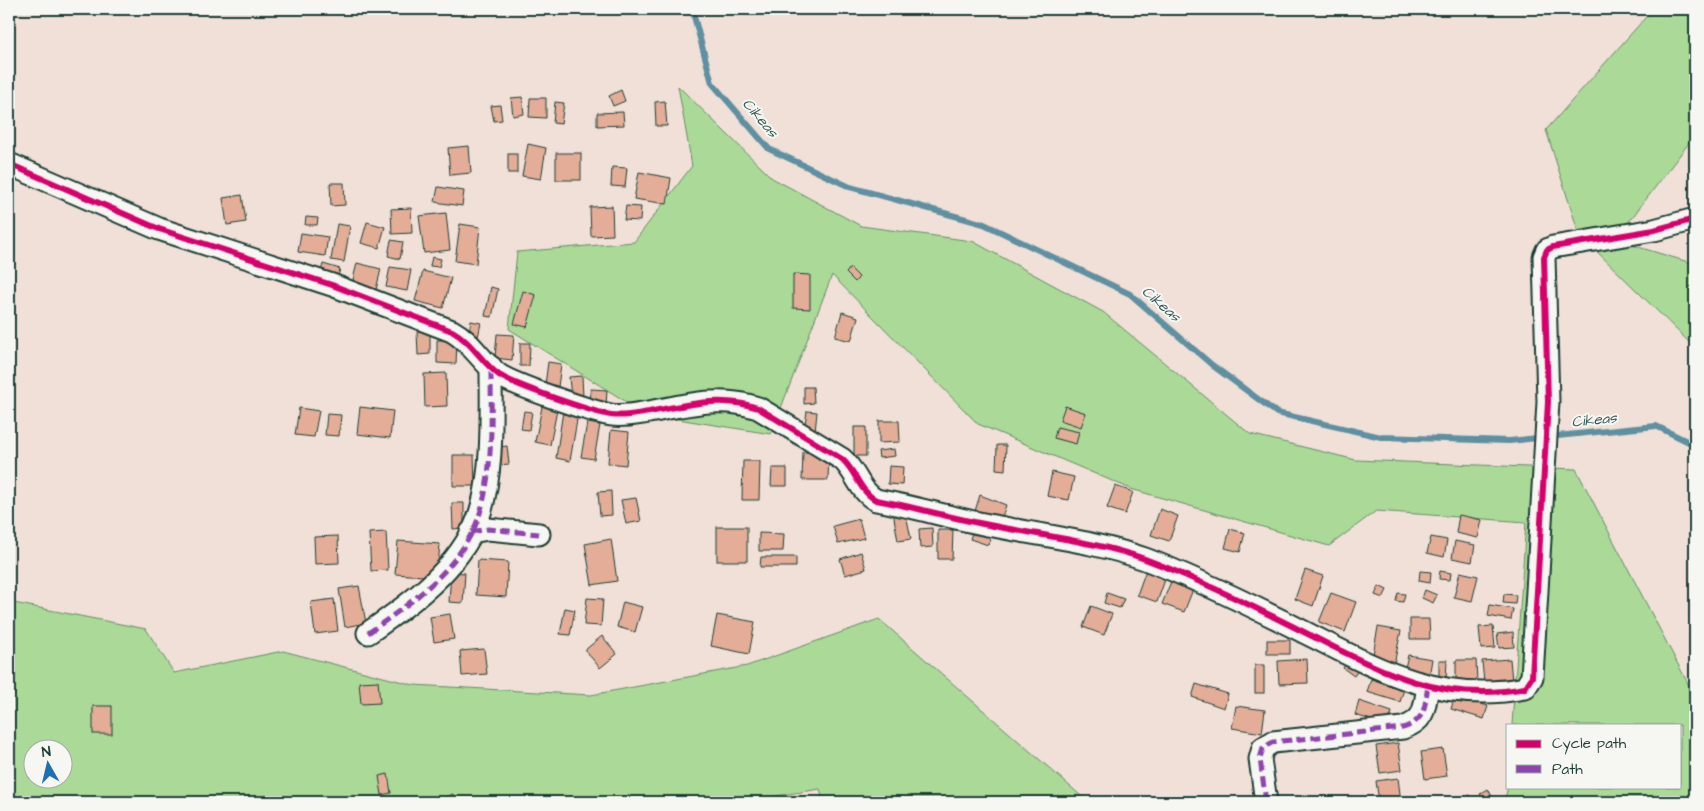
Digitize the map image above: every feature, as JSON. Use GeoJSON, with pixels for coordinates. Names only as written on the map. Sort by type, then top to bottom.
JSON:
{"type":"FeatureCollection","features":[{"type":"Feature","properties":{"kind":"street"},"geometry":{"type":"LineString","coordinates":[[9,164],[160,229],[332,285],[452,331],[462,337],[500,375],[537,391],[610,415],[628,415],[728,400],[743,403],[758,408],[842,459],[850,468],[863,490],[876,500],[978,523],[1115,550],[1144,559],[1231,596],[1396,677],[1428,686],[1483,691],[1524,688],[1529,683],[1534,660],[1548,402],[1542,270],[1547,250],[1573,243],[1654,230],[1695,219]]}},
{"type":"Feature","properties":{"kind":"street"},"geometry":{"type":"LineString","coordinates":[[368,633],[407,606],[440,576],[471,532],[484,500],[491,410],[491,367]]}},
{"type":"Feature","properties":{"kind":"street"},"geometry":{"type":"LineString","coordinates":[[471,532],[488,529],[538,534]]}},
{"type":"Feature","properties":{"kind":"street"},"geometry":{"type":"LineString","coordinates":[[1266,802],[1260,759],[1263,748],[1273,742],[1402,728],[1416,724],[1423,713],[1428,686]]}},
{"type":"Feature","properties":{"kind":"green space"},"geometry":{"type":"Polygon","coordinates":[[[1653,9],[1695,9],[1695,135],[1615,240],[1695,264],[1695,348],[1579,234],[1546,130],[1653,9]]]}},
{"type":"Feature","properties":{"kind":"green space"},"geometry":{"type":"Polygon","coordinates":[[[678,86],[772,178],[861,226],[972,241],[1103,312],[1250,434],[1356,460],[1576,469],[1695,697],[1695,802],[1504,802],[1508,788],[1682,788],[1682,724],[1512,724],[1526,522],[1376,511],[1329,546],[1131,489],[978,424],[832,275],[771,434],[646,414],[509,329],[517,252],[634,242],[692,166],[678,86]]]}},
{"type":"Feature","properties":{"kind":"green space"},"geometry":{"type":"Polygon","coordinates":[[[9,602],[146,629],[174,673],[283,651],[414,685],[591,695],[747,666],[879,619],[1088,802],[823,802],[820,789],[750,800],[750,802],[9,802],[9,602]]]}},
{"type":"Feature","properties":{"kind":"building"},"geometry":{"type":"Polygon","coordinates":[[[621,90],[625,101],[613,106],[609,96],[621,90]]]}},
{"type":"Feature","properties":{"kind":"building"},"geometry":{"type":"Polygon","coordinates":[[[522,97],[524,114],[513,116],[511,98],[522,97]]]}},
{"type":"Feature","properties":{"kind":"building"},"geometry":{"type":"Polygon","coordinates":[[[530,98],[546,98],[546,118],[529,117],[530,98]]]}},
{"type":"Feature","properties":{"kind":"building"},"geometry":{"type":"Polygon","coordinates":[[[665,101],[667,126],[656,126],[655,102],[665,101]]]}},
{"type":"Feature","properties":{"kind":"building"},"geometry":{"type":"Polygon","coordinates":[[[555,102],[564,103],[561,124],[553,123],[555,102]]]}},
{"type":"Feature","properties":{"kind":"building"},"geometry":{"type":"Polygon","coordinates":[[[500,105],[502,120],[494,121],[491,106],[500,105]]]}},
{"type":"Feature","properties":{"kind":"building"},"geometry":{"type":"Polygon","coordinates":[[[623,112],[624,125],[597,126],[597,113],[623,112]]]}},
{"type":"Feature","properties":{"kind":"building"},"geometry":{"type":"Polygon","coordinates":[[[528,144],[546,148],[541,179],[522,176],[528,144]]]}},
{"type":"Feature","properties":{"kind":"building"},"geometry":{"type":"Polygon","coordinates":[[[469,146],[471,173],[450,175],[448,148],[469,146]]]}},
{"type":"Feature","properties":{"kind":"building"},"geometry":{"type":"Polygon","coordinates":[[[556,153],[581,153],[581,180],[556,180],[556,153]]]}},
{"type":"Feature","properties":{"kind":"building"},"geometry":{"type":"Polygon","coordinates":[[[508,154],[517,154],[517,173],[508,173],[508,154]]]}},
{"type":"Feature","properties":{"kind":"building"},"geometry":{"type":"Polygon","coordinates":[[[612,167],[627,168],[625,187],[611,186],[612,167]]]}},
{"type":"Feature","properties":{"kind":"building"},"geometry":{"type":"Polygon","coordinates":[[[639,172],[671,178],[667,204],[634,199],[639,172]]]}},
{"type":"Feature","properties":{"kind":"building"},"geometry":{"type":"Polygon","coordinates":[[[330,183],[344,183],[345,205],[331,206],[330,183]]]}},
{"type":"Feature","properties":{"kind":"building"},"geometry":{"type":"Polygon","coordinates":[[[438,187],[464,191],[462,206],[435,202],[438,187]]]}},
{"type":"Feature","properties":{"kind":"building"},"geometry":{"type":"Polygon","coordinates":[[[242,195],[246,222],[227,225],[223,198],[242,195]]]}},
{"type":"Feature","properties":{"kind":"building"},"geometry":{"type":"Polygon","coordinates":[[[612,206],[613,235],[591,236],[590,207],[612,206]]]}},
{"type":"Feature","properties":{"kind":"building"},"geometry":{"type":"Polygon","coordinates":[[[626,206],[641,207],[640,221],[624,220],[626,206]]]}},
{"type":"Feature","properties":{"kind":"building"},"geometry":{"type":"Polygon","coordinates":[[[411,208],[412,233],[392,234],[391,209],[411,208]]]}},
{"type":"Feature","properties":{"kind":"building"},"geometry":{"type":"Polygon","coordinates":[[[446,213],[450,250],[424,253],[419,216],[446,213]]]}},
{"type":"Feature","properties":{"kind":"building"},"geometry":{"type":"Polygon","coordinates":[[[306,217],[318,218],[317,225],[305,225],[306,217]]]}},
{"type":"Feature","properties":{"kind":"building"},"geometry":{"type":"Polygon","coordinates":[[[367,222],[385,227],[379,248],[361,243],[367,222]]]}},
{"type":"Feature","properties":{"kind":"building"},"geometry":{"type":"Polygon","coordinates":[[[337,224],[350,226],[344,262],[331,260],[337,224]]]}},
{"type":"Feature","properties":{"kind":"building"},"geometry":{"type":"Polygon","coordinates":[[[460,224],[480,227],[476,264],[455,261],[460,224]]]}},
{"type":"Feature","properties":{"kind":"building"},"geometry":{"type":"Polygon","coordinates":[[[301,233],[328,237],[325,256],[298,252],[301,233]]]}},
{"type":"Feature","properties":{"kind":"building"},"geometry":{"type":"Polygon","coordinates":[[[391,240],[403,242],[400,259],[388,256],[391,240]]]}},
{"type":"Feature","properties":{"kind":"building"},"geometry":{"type":"Polygon","coordinates":[[[432,257],[441,259],[439,267],[430,266],[432,257]]]}},
{"type":"Feature","properties":{"kind":"building"},"geometry":{"type":"Polygon","coordinates":[[[357,263],[381,269],[375,294],[351,288],[357,263]]]}},
{"type":"Feature","properties":{"kind":"building"},"geometry":{"type":"Polygon","coordinates":[[[323,264],[340,269],[337,280],[320,275],[323,264]]]}},
{"type":"Feature","properties":{"kind":"building"},"geometry":{"type":"Polygon","coordinates":[[[390,267],[411,270],[407,291],[386,287],[390,267]]]}},
{"type":"Feature","properties":{"kind":"building"},"geometry":{"type":"Polygon","coordinates":[[[850,268],[859,277],[855,282],[846,273],[850,268]]]}},
{"type":"Feature","properties":{"kind":"building"},"geometry":{"type":"Polygon","coordinates":[[[423,271],[451,278],[443,308],[415,301],[423,271]]]}},
{"type":"Feature","properties":{"kind":"building"},"geometry":{"type":"Polygon","coordinates":[[[793,274],[810,275],[810,309],[793,308],[793,274]]]}},
{"type":"Feature","properties":{"kind":"building"},"geometry":{"type":"Polygon","coordinates":[[[491,287],[498,289],[492,317],[485,316],[491,287]]]}},
{"type":"Feature","properties":{"kind":"building"},"geometry":{"type":"Polygon","coordinates":[[[523,291],[536,295],[527,327],[514,324],[523,291]]]}},
{"type":"Feature","properties":{"kind":"building"},"geometry":{"type":"Polygon","coordinates":[[[842,312],[858,317],[851,341],[835,337],[842,312]]]}},
{"type":"Feature","properties":{"kind":"building"},"geometry":{"type":"Polygon","coordinates":[[[471,321],[481,323],[478,337],[468,336],[471,321]]]}},
{"type":"Feature","properties":{"kind":"building"},"geometry":{"type":"Polygon","coordinates":[[[417,331],[430,331],[430,354],[418,355],[417,331]]]}},
{"type":"Feature","properties":{"kind":"building"},"geometry":{"type":"Polygon","coordinates":[[[497,334],[514,335],[512,360],[495,358],[497,334]]]}},
{"type":"Feature","properties":{"kind":"building"},"geometry":{"type":"Polygon","coordinates":[[[437,340],[457,340],[456,364],[437,363],[437,340]]]}},
{"type":"Feature","properties":{"kind":"building"},"geometry":{"type":"Polygon","coordinates":[[[520,343],[530,343],[529,366],[520,366],[520,343]]]}},
{"type":"Feature","properties":{"kind":"building"},"geometry":{"type":"Polygon","coordinates":[[[548,362],[561,364],[558,387],[545,385],[548,362]]]}},
{"type":"Feature","properties":{"kind":"building"},"geometry":{"type":"Polygon","coordinates":[[[446,373],[447,406],[425,407],[424,374],[446,373]]]}},
{"type":"Feature","properties":{"kind":"building"},"geometry":{"type":"Polygon","coordinates":[[[582,376],[583,397],[571,397],[569,377],[582,376]]]}},
{"type":"Feature","properties":{"kind":"building"},"geometry":{"type":"Polygon","coordinates":[[[804,387],[813,387],[814,403],[804,404],[804,387]]]}},
{"type":"Feature","properties":{"kind":"building"},"geometry":{"type":"Polygon","coordinates":[[[591,389],[607,390],[606,406],[590,405],[591,389]]]}},
{"type":"Feature","properties":{"kind":"building"},"geometry":{"type":"Polygon","coordinates":[[[543,402],[558,405],[550,445],[535,442],[543,402]]]}},
{"type":"Feature","properties":{"kind":"building"},"geometry":{"type":"Polygon","coordinates":[[[1065,406],[1086,413],[1081,427],[1060,420],[1065,406]]]}},
{"type":"Feature","properties":{"kind":"building"},"geometry":{"type":"Polygon","coordinates":[[[360,407],[393,411],[390,438],[357,434],[360,407]]]}},
{"type":"Feature","properties":{"kind":"building"},"geometry":{"type":"Polygon","coordinates":[[[299,408],[319,411],[314,437],[295,435],[299,408]]]}},
{"type":"Feature","properties":{"kind":"building"},"geometry":{"type":"Polygon","coordinates":[[[524,411],[532,412],[529,430],[521,429],[524,411]]]}},
{"type":"Feature","properties":{"kind":"building"},"geometry":{"type":"Polygon","coordinates":[[[563,411],[578,414],[570,461],[556,458],[563,411]]]}},
{"type":"Feature","properties":{"kind":"building"},"geometry":{"type":"Polygon","coordinates":[[[807,411],[817,412],[815,432],[804,431],[807,411]]]}},
{"type":"Feature","properties":{"kind":"building"},"geometry":{"type":"Polygon","coordinates":[[[327,414],[341,415],[339,436],[325,435],[327,414]]]}},
{"type":"Feature","properties":{"kind":"building"},"geometry":{"type":"Polygon","coordinates":[[[879,421],[899,421],[900,442],[879,443],[879,421]]]}},
{"type":"Feature","properties":{"kind":"building"},"geometry":{"type":"Polygon","coordinates":[[[587,423],[600,425],[594,459],[581,457],[587,423]]]}},
{"type":"Feature","properties":{"kind":"building"},"geometry":{"type":"Polygon","coordinates":[[[854,427],[866,427],[866,456],[854,456],[854,427]]]}},
{"type":"Feature","properties":{"kind":"building"},"geometry":{"type":"Polygon","coordinates":[[[1057,427],[1079,432],[1076,444],[1054,438],[1057,427]]]}},
{"type":"Feature","properties":{"kind":"building"},"geometry":{"type":"Polygon","coordinates":[[[611,430],[629,432],[626,465],[608,463],[611,430]]]}},
{"type":"Feature","properties":{"kind":"building"},"geometry":{"type":"Polygon","coordinates":[[[997,445],[1006,445],[1005,470],[996,469],[997,445]]]}},
{"type":"Feature","properties":{"kind":"building"},"geometry":{"type":"Polygon","coordinates":[[[507,446],[509,464],[499,465],[498,447],[507,446]]]}},
{"type":"Feature","properties":{"kind":"building"},"geometry":{"type":"Polygon","coordinates":[[[894,449],[895,456],[879,458],[878,451],[894,449]]]}},
{"type":"Feature","properties":{"kind":"building"},"geometry":{"type":"Polygon","coordinates":[[[803,452],[829,453],[828,480],[802,480],[803,452]]]}},
{"type":"Feature","properties":{"kind":"building"},"geometry":{"type":"Polygon","coordinates":[[[453,455],[474,455],[475,486],[453,486],[453,455]]]}},
{"type":"Feature","properties":{"kind":"building"},"geometry":{"type":"Polygon","coordinates":[[[743,461],[760,461],[759,500],[742,500],[743,461]]]}},
{"type":"Feature","properties":{"kind":"building"},"geometry":{"type":"Polygon","coordinates":[[[889,466],[903,467],[902,485],[888,484],[889,466]]]}},
{"type":"Feature","properties":{"kind":"building"},"geometry":{"type":"Polygon","coordinates":[[[772,468],[787,468],[787,486],[771,486],[772,468]]]}},
{"type":"Feature","properties":{"kind":"building"},"geometry":{"type":"Polygon","coordinates":[[[1052,472],[1074,477],[1069,500],[1047,496],[1052,472]]]}},
{"type":"Feature","properties":{"kind":"building"},"geometry":{"type":"Polygon","coordinates":[[[1115,486],[1133,492],[1125,514],[1107,508],[1115,486]]]}},
{"type":"Feature","properties":{"kind":"building"},"geometry":{"type":"Polygon","coordinates":[[[611,491],[612,515],[600,516],[598,492],[611,491]]]}},
{"type":"Feature","properties":{"kind":"building"},"geometry":{"type":"Polygon","coordinates":[[[980,495],[1006,505],[1001,520],[975,511],[980,495]]]}},
{"type":"Feature","properties":{"kind":"building"},"geometry":{"type":"Polygon","coordinates":[[[636,498],[641,521],[626,524],[621,500],[636,498]]]}},
{"type":"Feature","properties":{"kind":"building"},"geometry":{"type":"Polygon","coordinates":[[[452,503],[464,503],[464,528],[453,529],[452,503]]]}},
{"type":"Feature","properties":{"kind":"building"},"geometry":{"type":"Polygon","coordinates":[[[905,509],[911,539],[898,541],[893,512],[905,509]]]}},
{"type":"Feature","properties":{"kind":"building"},"geometry":{"type":"Polygon","coordinates":[[[1160,509],[1178,516],[1169,541],[1151,535],[1160,509]]]}},
{"type":"Feature","properties":{"kind":"building"},"geometry":{"type":"Polygon","coordinates":[[[1459,515],[1482,520],[1478,538],[1456,533],[1459,515]]]}},
{"type":"Feature","properties":{"kind":"building"},"geometry":{"type":"Polygon","coordinates":[[[859,519],[864,538],[838,544],[833,526],[859,519]]]}},
{"type":"Feature","properties":{"kind":"building"},"geometry":{"type":"Polygon","coordinates":[[[975,524],[993,530],[988,545],[970,539],[975,524]]]}},
{"type":"Feature","properties":{"kind":"building"},"geometry":{"type":"Polygon","coordinates":[[[717,527],[747,527],[747,561],[717,561],[717,527]]]}},
{"type":"Feature","properties":{"kind":"building"},"geometry":{"type":"Polygon","coordinates":[[[932,528],[933,547],[920,548],[919,529],[932,528]]]}},
{"type":"Feature","properties":{"kind":"building"},"geometry":{"type":"Polygon","coordinates":[[[1230,529],[1245,533],[1240,552],[1225,548],[1230,529]]]}},
{"type":"Feature","properties":{"kind":"building"},"geometry":{"type":"Polygon","coordinates":[[[938,530],[953,530],[952,559],[938,559],[938,530]]]}},
{"type":"Feature","properties":{"kind":"building"},"geometry":{"type":"Polygon","coordinates":[[[386,532],[388,570],[371,571],[369,533],[386,532]]]}},
{"type":"Feature","properties":{"kind":"building"},"geometry":{"type":"Polygon","coordinates":[[[759,533],[784,534],[783,551],[759,551],[759,533]]]}},
{"type":"Feature","properties":{"kind":"building"},"geometry":{"type":"Polygon","coordinates":[[[338,536],[339,563],[315,564],[314,537],[338,536]]]}},
{"type":"Feature","properties":{"kind":"building"},"geometry":{"type":"Polygon","coordinates":[[[1431,537],[1447,540],[1444,557],[1427,553],[1431,537]]]}},
{"type":"Feature","properties":{"kind":"building"},"geometry":{"type":"Polygon","coordinates":[[[611,539],[617,581],[592,585],[585,544],[611,539]]]}},
{"type":"Feature","properties":{"kind":"building"},"geometry":{"type":"Polygon","coordinates":[[[398,541],[440,544],[437,577],[395,574],[398,541]]]}},
{"type":"Feature","properties":{"kind":"building"},"geometry":{"type":"Polygon","coordinates":[[[1455,541],[1475,545],[1472,562],[1452,558],[1455,541]]]}},
{"type":"Feature","properties":{"kind":"building"},"geometry":{"type":"Polygon","coordinates":[[[861,552],[866,569],[845,575],[840,559],[861,552]]]}},
{"type":"Feature","properties":{"kind":"building"},"geometry":{"type":"Polygon","coordinates":[[[761,557],[796,557],[796,567],[760,567],[761,557]]]}},
{"type":"Feature","properties":{"kind":"building"},"geometry":{"type":"Polygon","coordinates":[[[478,560],[508,562],[506,597],[476,595],[478,560]]]}},
{"type":"Feature","properties":{"kind":"building"},"geometry":{"type":"Polygon","coordinates":[[[1146,570],[1166,577],[1157,602],[1137,595],[1146,570]]]}},
{"type":"Feature","properties":{"kind":"building"},"geometry":{"type":"Polygon","coordinates":[[[1305,570],[1323,576],[1313,606],[1295,599],[1305,570]]]}},
{"type":"Feature","properties":{"kind":"building"},"geometry":{"type":"Polygon","coordinates":[[[1420,571],[1431,572],[1430,583],[1419,581],[1420,571]]]}},
{"type":"Feature","properties":{"kind":"building"},"geometry":{"type":"Polygon","coordinates":[[[1440,571],[1451,573],[1450,580],[1439,579],[1440,571]]]}},
{"type":"Feature","properties":{"kind":"building"},"geometry":{"type":"Polygon","coordinates":[[[451,572],[465,573],[463,603],[449,602],[451,572]]]}},
{"type":"Feature","properties":{"kind":"building"},"geometry":{"type":"Polygon","coordinates":[[[1460,572],[1478,576],[1472,601],[1454,597],[1460,572]]]}},
{"type":"Feature","properties":{"kind":"building"},"geometry":{"type":"Polygon","coordinates":[[[1172,579],[1194,587],[1184,612],[1162,604],[1172,579]]]}},
{"type":"Feature","properties":{"kind":"building"},"geometry":{"type":"Polygon","coordinates":[[[359,586],[366,623],[345,627],[339,589],[359,586]]]}},
{"type":"Feature","properties":{"kind":"building"},"geometry":{"type":"Polygon","coordinates":[[[1379,586],[1387,590],[1383,598],[1375,595],[1379,586]]]}},
{"type":"Feature","properties":{"kind":"building"},"geometry":{"type":"Polygon","coordinates":[[[1425,590],[1437,595],[1433,603],[1422,598],[1425,590]]]}},
{"type":"Feature","properties":{"kind":"building"},"geometry":{"type":"Polygon","coordinates":[[[1107,593],[1124,599],[1120,608],[1104,603],[1107,593]]]}},
{"type":"Feature","properties":{"kind":"building"},"geometry":{"type":"Polygon","coordinates":[[[1331,593],[1356,602],[1345,632],[1319,622],[1331,593]]]}},
{"type":"Feature","properties":{"kind":"building"},"geometry":{"type":"Polygon","coordinates":[[[1398,593],[1405,594],[1403,602],[1396,601],[1398,593]]]}},
{"type":"Feature","properties":{"kind":"building"},"geometry":{"type":"Polygon","coordinates":[[[1504,594],[1516,595],[1515,604],[1503,603],[1504,594]]]}},
{"type":"Feature","properties":{"kind":"building"},"geometry":{"type":"Polygon","coordinates":[[[587,598],[603,599],[601,626],[584,625],[587,598]]]}},
{"type":"Feature","properties":{"kind":"building"},"geometry":{"type":"Polygon","coordinates":[[[334,599],[338,631],[315,634],[311,602],[334,599]]]}},
{"type":"Feature","properties":{"kind":"building"},"geometry":{"type":"Polygon","coordinates":[[[623,602],[642,607],[635,632],[617,627],[623,602]]]}},
{"type":"Feature","properties":{"kind":"building"},"geometry":{"type":"Polygon","coordinates":[[[1490,605],[1513,609],[1511,620],[1488,616],[1490,605]]]}},
{"type":"Feature","properties":{"kind":"building"},"geometry":{"type":"Polygon","coordinates":[[[1091,606],[1112,614],[1104,635],[1083,627],[1091,606]]]}},
{"type":"Feature","properties":{"kind":"building"},"geometry":{"type":"Polygon","coordinates":[[[565,608],[575,610],[570,635],[560,634],[565,608]]]}},
{"type":"Feature","properties":{"kind":"building"},"geometry":{"type":"Polygon","coordinates":[[[450,614],[454,639],[434,642],[430,617],[450,614]]]}},
{"type":"Feature","properties":{"kind":"building"},"geometry":{"type":"Polygon","coordinates":[[[717,615],[755,622],[749,654],[711,646],[717,615]]]}},
{"type":"Feature","properties":{"kind":"building"},"geometry":{"type":"Polygon","coordinates":[[[1410,619],[1429,619],[1430,639],[1410,639],[1410,619]]]}},
{"type":"Feature","properties":{"kind":"building"},"geometry":{"type":"Polygon","coordinates":[[[1493,626],[1495,648],[1481,649],[1479,627],[1493,626]]]}},
{"type":"Feature","properties":{"kind":"building"},"geometry":{"type":"Polygon","coordinates":[[[1378,627],[1401,631],[1394,664],[1372,660],[1378,627]]]}},
{"type":"Feature","properties":{"kind":"building"},"geometry":{"type":"Polygon","coordinates":[[[1513,632],[1514,647],[1499,648],[1497,634],[1513,632]]]}},
{"type":"Feature","properties":{"kind":"building"},"geometry":{"type":"Polygon","coordinates":[[[602,636],[617,654],[600,668],[585,650],[602,636]]]}},
{"type":"Feature","properties":{"kind":"building"},"geometry":{"type":"Polygon","coordinates":[[[1267,640],[1290,640],[1290,654],[1267,654],[1267,640]]]}},
{"type":"Feature","properties":{"kind":"building"},"geometry":{"type":"Polygon","coordinates":[[[484,649],[487,674],[462,676],[460,651],[484,649]]]}},
{"type":"Feature","properties":{"kind":"building"},"geometry":{"type":"Polygon","coordinates":[[[1408,655],[1432,659],[1429,677],[1404,672],[1408,655]]]}},
{"type":"Feature","properties":{"kind":"building"},"geometry":{"type":"Polygon","coordinates":[[[1350,658],[1361,666],[1354,676],[1343,668],[1350,658]]]}},
{"type":"Feature","properties":{"kind":"building"},"geometry":{"type":"Polygon","coordinates":[[[1307,659],[1308,683],[1279,684],[1278,661],[1307,659]]]}},
{"type":"Feature","properties":{"kind":"building"},"geometry":{"type":"Polygon","coordinates":[[[1510,659],[1512,681],[1484,683],[1482,661],[1510,659]]]}},
{"type":"Feature","properties":{"kind":"building"},"geometry":{"type":"Polygon","coordinates":[[[1439,660],[1447,660],[1446,680],[1439,679],[1439,660]]]}},
{"type":"Feature","properties":{"kind":"building"},"geometry":{"type":"Polygon","coordinates":[[[1456,660],[1476,660],[1477,683],[1456,684],[1456,660]]]}},
{"type":"Feature","properties":{"kind":"building"},"geometry":{"type":"Polygon","coordinates":[[[1255,665],[1264,665],[1264,693],[1255,693],[1255,665]]]}},
{"type":"Feature","properties":{"kind":"building"},"geometry":{"type":"Polygon","coordinates":[[[1371,679],[1404,689],[1400,702],[1367,692],[1371,679]]]}},
{"type":"Feature","properties":{"kind":"building"},"geometry":{"type":"Polygon","coordinates":[[[378,681],[380,703],[361,704],[359,682],[378,681]]]}},
{"type":"Feature","properties":{"kind":"building"},"geometry":{"type":"Polygon","coordinates":[[[1196,684],[1228,694],[1224,708],[1192,697],[1196,684]]]}},
{"type":"Feature","properties":{"kind":"building"},"geometry":{"type":"Polygon","coordinates":[[[1455,696],[1488,706],[1484,719],[1451,709],[1455,696]]]}},
{"type":"Feature","properties":{"kind":"building"},"geometry":{"type":"Polygon","coordinates":[[[1359,701],[1392,712],[1388,725],[1355,715],[1359,701]]]}},
{"type":"Feature","properties":{"kind":"building"},"geometry":{"type":"Polygon","coordinates":[[[93,706],[112,706],[112,734],[93,734],[93,706]]]}},
{"type":"Feature","properties":{"kind":"building"},"geometry":{"type":"Polygon","coordinates":[[[1236,706],[1265,710],[1262,733],[1232,728],[1236,706]]]}},
{"type":"Feature","properties":{"kind":"building"},"geometry":{"type":"Polygon","coordinates":[[[1398,743],[1402,770],[1380,773],[1376,746],[1398,743]]]}},
{"type":"Feature","properties":{"kind":"building"},"geometry":{"type":"Polygon","coordinates":[[[1443,749],[1447,776],[1425,779],[1421,752],[1443,749]]]}},
{"type":"Feature","properties":{"kind":"building"},"geometry":{"type":"Polygon","coordinates":[[[388,774],[391,793],[382,795],[379,776],[388,774]]]}},
{"type":"Feature","properties":{"kind":"building"},"geometry":{"type":"Polygon","coordinates":[[[1398,778],[1401,802],[1379,802],[1376,781],[1398,778]]]}},
{"type":"Feature","properties":{"kind":"building"},"geometry":{"type":"Polygon","coordinates":[[[1488,789],[1495,802],[1484,802],[1480,794],[1488,789]]]}},
{"type":"Feature","properties":{"kind":"building"},"geometry":{"type":"Polygon","coordinates":[[[453,794],[457,802],[438,802],[437,800],[453,794]]]}},
{"type":"Feature","properties":{"kind":"building"},"geometry":{"type":"Polygon","coordinates":[[[1470,795],[1474,802],[1457,802],[1470,795]]]}},
{"type":"Feature","properties":{"kind":"waterway","name":"Cikeas"},"geometry":{"type":"LineString","coordinates":[[692,9],[712,83],[769,149],[850,187],[984,224],[1130,294],[1212,365],[1277,413],[1381,437],[1509,441],[1656,426],[1695,445]]}},
{"type":"Feature","properties":{"kind":"marked path"},"geometry":{"type":"LineString","coordinates":[[368,633],[432,584],[459,554],[470,537],[478,519],[487,483],[491,444],[491,367]]}},
{"type":"Feature","properties":{"kind":"marked path"},"geometry":{"type":"LineString","coordinates":[[471,532],[488,529],[539,534]]}},
{"type":"Feature","properties":{"kind":"marked path"},"geometry":{"type":"LineString","coordinates":[[1266,802],[1260,759],[1263,748],[1273,742],[1403,728],[1411,725],[1423,712],[1428,686]]}},
{"type":"Feature","properties":{"kind":"cycle path"},"geometry":{"type":"LineString","coordinates":[[9,164],[159,229],[332,285],[452,331],[465,341],[499,375],[554,398],[616,416],[704,402],[731,402],[758,408],[842,459],[865,491],[876,500],[1127,553],[1199,581],[1344,652],[1400,677],[1429,686],[1460,691],[1491,692],[1525,688],[1532,677],[1548,402],[1544,257],[1547,250],[1553,247],[1654,230],[1695,219]]}}]}
